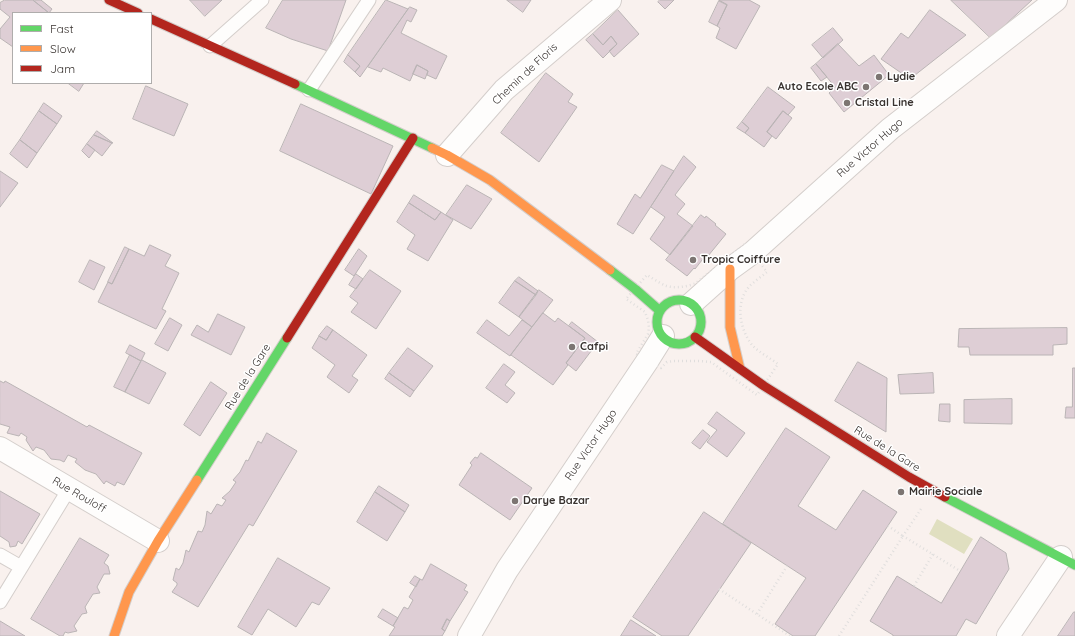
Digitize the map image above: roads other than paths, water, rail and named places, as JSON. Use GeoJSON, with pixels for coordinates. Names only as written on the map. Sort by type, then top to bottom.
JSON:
{"type":"FeatureCollection","features":[{"type":"Feature","properties":{"kind":"street"},"geometry":{"type":"LineString","coordinates":[[109,0],[136,12]]}},
{"type":"Feature","properties":{"kind":"street","name":"Chemin de Floris"},"geometry":{"type":"LineString","coordinates":[[447,155],[504,90],[610,0]]}},
{"type":"Feature","properties":{"kind":"street","name":"Rue Victor Hugo"},"geometry":{"type":"LineString","coordinates":[[691,304],[730,269],[752,253],[890,129],[1056,0]]}},
{"type":"Feature","properties":{"kind":"street"},"geometry":{"type":"LineString","coordinates":[[152,19],[414,138],[447,155],[490,180],[635,288],[660,311]]}},
{"type":"Feature","properties":{"kind":"street","name":"Rue de la Gare"},"geometry":{"type":"LineString","coordinates":[[114,636],[130,592],[158,541],[414,138]]}},
{"type":"Feature","properties":{"kind":"street"},"geometry":{"type":"LineString","coordinates":[[730,269],[730,328],[740,369]]}},
{"type":"Feature","properties":{"kind":"street"},"geometry":{"type":"LineString","coordinates":[[677,300],[685,301],[691,304],[696,308],[701,319],[699,332],[689,342],[682,344],[668,341],[662,336],[657,324],[660,311],[671,302],[677,300]]}},
{"type":"Feature","properties":{"kind":"street","name":"Rue Victor Hugo"},"geometry":{"type":"LineString","coordinates":[[469,636],[507,570],[644,366],[662,336]]}},
{"type":"Feature","properties":{"kind":"street","name":"Rue de la Gare"},"geometry":{"type":"LineString","coordinates":[[695,337],[764,386],[909,477],[1068,561]]}},
{"type":"Feature","properties":{"kind":"street","name":"Rue Rouloff"},"geometry":{"type":"LineString","coordinates":[[0,448],[158,541]]}},
{"type":"Feature","properties":{"kind":"street"},"geometry":{"type":"LineString","coordinates":[[1008,636],[1068,561]]}},
{"type":"Feature","properties":{"kind":"lane"},"geometry":{"type":"LineString","coordinates":[[210,46],[262,0]]}},
{"type":"Feature","properties":{"kind":"lane"},"geometry":{"type":"LineString","coordinates":[[309,90],[369,0]]}},
{"type":"Feature","properties":{"kind":"lane"},"geometry":{"type":"LineString","coordinates":[[0,602],[69,489]]}},
{"type":"Feature","properties":{"kind":"lane"},"geometry":{"type":"LineString","coordinates":[[0,555],[21,567]]}},
{"type":"Feature","properties":{"kind":"place","name":"Lydie"},"geometry":{"type":"Point","coordinates":[879,77]}},
{"type":"Feature","properties":{"kind":"place","name":"Auto Ecole ABC"},"geometry":{"type":"Point","coordinates":[866,87]}},
{"type":"Feature","properties":{"kind":"place","name":"Cristal Line"},"geometry":{"type":"Point","coordinates":[847,103]}},
{"type":"Feature","properties":{"kind":"place","name":"Tropic Coiffure"},"geometry":{"type":"Point","coordinates":[693,260]}},
{"type":"Feature","properties":{"kind":"place","name":"Cafpi"},"geometry":{"type":"Point","coordinates":[572,347]}},
{"type":"Feature","properties":{"kind":"place","name":"Mairie Sociale"},"geometry":{"type":"Point","coordinates":[901,492]}},
{"type":"Feature","properties":{"kind":"place","name":"Darye Bazar"},"geometry":{"type":"Point","coordinates":[515,501]}}]}
